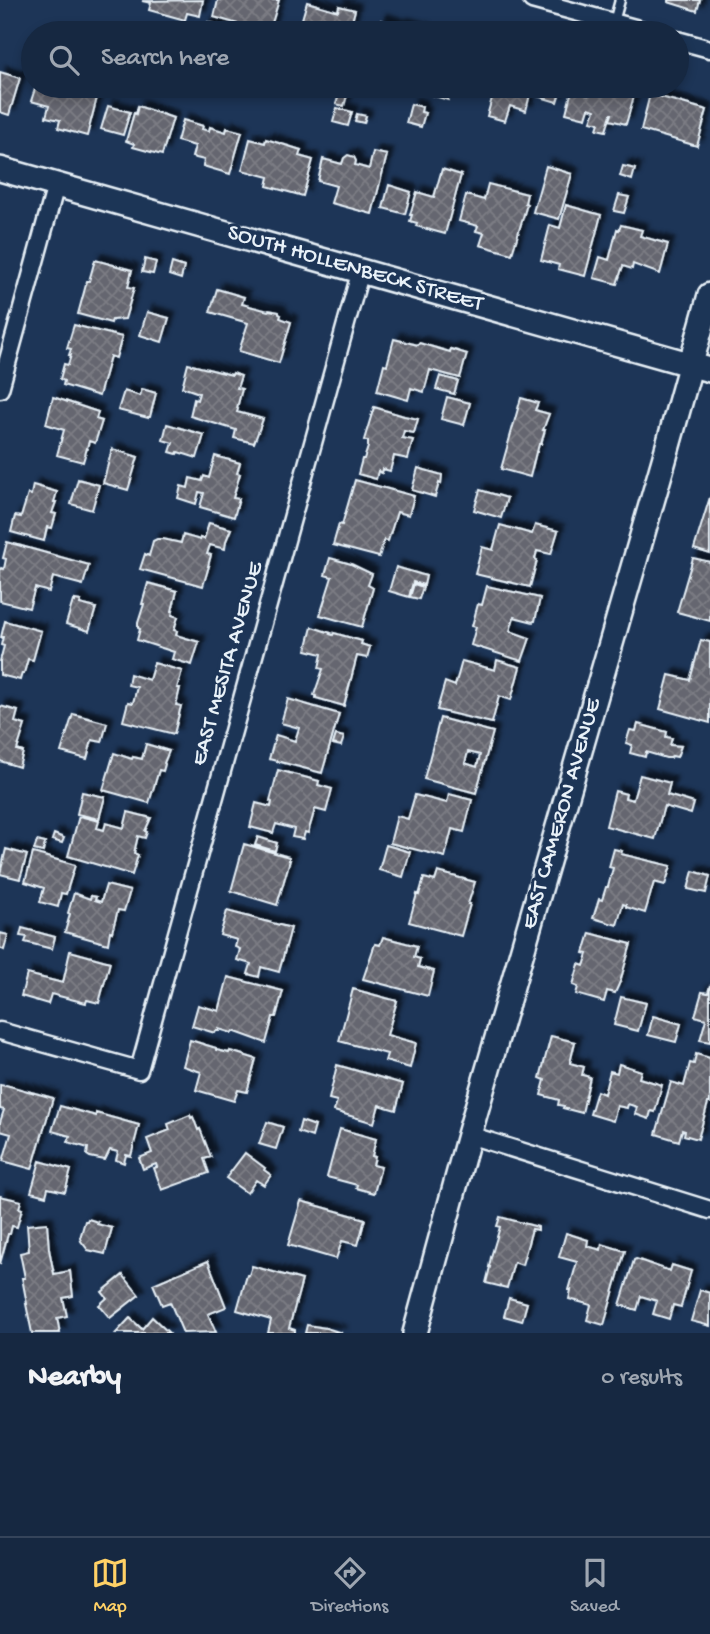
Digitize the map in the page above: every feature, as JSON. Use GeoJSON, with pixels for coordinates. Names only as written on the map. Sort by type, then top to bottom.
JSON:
{"type":"FeatureCollection","features":[{"type":"Feature","properties":{"kind":"main road","name":"SOUTH HOLLENBECK STREET"},"geometry":{"type":"LineString","coordinates":[[0,169],[701,367]]}},
{"type":"Feature","properties":{"kind":"main road","name":"EAST CAMERON AVENUE"},"geometry":{"type":"LineString","coordinates":[[415,1333],[469,1135],[701,367],[710,295]]}},
{"type":"Feature","properties":{"kind":"street"},"geometry":{"type":"LineString","coordinates":[[532,0],[610,21]]}},
{"type":"Feature","properties":{"kind":"street"},"geometry":{"type":"LineString","coordinates":[[689,43],[710,49]]}},
{"type":"Feature","properties":{"kind":"street"},"geometry":{"type":"LineString","coordinates":[[0,389],[56,185]]}},
{"type":"Feature","properties":{"kind":"street","name":"EAST MESITA AVENUE"},"geometry":{"type":"LineString","coordinates":[[0,1031],[139,1070],[361,270]]}},
{"type":"Feature","properties":{"kind":"street"},"geometry":{"type":"LineString","coordinates":[[469,1135],[710,1210]]}},
{"type":"Feature","properties":{"kind":"lane"},"geometry":{"type":"LineString","coordinates":[[614,21],[621,0]]}},
{"type":"Feature","properties":{"kind":"building"},"geometry":{"type":"Polygon","coordinates":[[[203,0],[200,16],[187,13],[185,20],[149,10],[151,3],[142,1],[203,0]]]}},
{"type":"Feature","properties":{"kind":"building"},"geometry":{"type":"Polygon","coordinates":[[[218,0],[279,0],[273,21],[228,21],[214,17],[218,0]]]}},
{"type":"Feature","properties":{"kind":"building"},"geometry":{"type":"Polygon","coordinates":[[[668,0],[700,0],[697,11],[668,0]]]}},
{"type":"Feature","properties":{"kind":"building"},"geometry":{"type":"Polygon","coordinates":[[[307,2],[338,11],[339,6],[355,10],[352,21],[301,21],[307,2]]]}},
{"type":"Feature","properties":{"kind":"building"},"geometry":{"type":"Polygon","coordinates":[[[0,72],[20,78],[9,115],[0,112],[0,72]]]}},
{"type":"Feature","properties":{"kind":"building"},"geometry":{"type":"Polygon","coordinates":[[[32,98],[97,98],[87,136],[58,128],[60,120],[46,117],[49,106],[31,101],[32,98]]]}},
{"type":"Feature","properties":{"kind":"building"},"geometry":{"type":"Polygon","coordinates":[[[338,98],[346,98],[344,106],[336,104],[338,98]]]}},
{"type":"Feature","properties":{"kind":"building"},"geometry":{"type":"Polygon","coordinates":[[[492,98],[529,98],[526,111],[510,106],[505,121],[487,116],[492,98]]]}},
{"type":"Feature","properties":{"kind":"building"},"geometry":{"type":"Polygon","coordinates":[[[570,98],[633,98],[626,124],[610,120],[611,114],[606,131],[597,129],[599,123],[591,121],[595,110],[589,108],[586,118],[566,113],[570,98]]]}},
{"type":"Feature","properties":{"kind":"building"},"geometry":{"type":"Polygon","coordinates":[[[649,98],[664,98],[707,110],[697,146],[641,130],[649,98]]]}},
{"type":"Feature","properties":{"kind":"building"},"geometry":{"type":"Polygon","coordinates":[[[411,104],[422,107],[421,112],[425,113],[421,127],[406,123],[411,104]]]}},
{"type":"Feature","properties":{"kind":"building"},"geometry":{"type":"Polygon","coordinates":[[[108,106],[130,112],[123,135],[101,129],[108,106]]]}},
{"type":"Feature","properties":{"kind":"building"},"geometry":{"type":"Polygon","coordinates":[[[138,106],[173,118],[162,155],[133,147],[134,144],[126,141],[138,106]]]}},
{"type":"Feature","properties":{"kind":"building"},"geometry":{"type":"Polygon","coordinates":[[[337,108],[352,112],[348,126],[333,122],[337,108]]]}},
{"type":"Feature","properties":{"kind":"building"},"geometry":{"type":"Polygon","coordinates":[[[357,114],[366,116],[364,123],[355,121],[357,114]]]}},
{"type":"Feature","properties":{"kind":"building"},"geometry":{"type":"Polygon","coordinates":[[[183,120],[203,126],[202,129],[209,131],[210,127],[226,132],[227,128],[242,132],[230,174],[203,166],[204,160],[192,157],[195,146],[177,141],[183,120]]]}},
{"type":"Feature","properties":{"kind":"building"},"geometry":{"type":"Polygon","coordinates":[[[250,139],[265,143],[266,139],[301,150],[299,156],[313,160],[303,196],[267,186],[269,177],[242,170],[250,139]]]}},
{"type":"Feature","properties":{"kind":"building"},"geometry":{"type":"Polygon","coordinates":[[[373,152],[387,155],[372,214],[331,203],[336,186],[318,181],[323,159],[342,164],[348,155],[354,157],[355,165],[369,169],[373,152]]]}},
{"type":"Feature","properties":{"kind":"building"},"geometry":{"type":"Polygon","coordinates":[[[546,166],[572,174],[559,219],[533,212],[546,166]]]}},
{"type":"Feature","properties":{"kind":"building"},"geometry":{"type":"Polygon","coordinates":[[[623,166],[635,169],[632,180],[620,176],[623,166]]]}},
{"type":"Feature","properties":{"kind":"building"},"geometry":{"type":"Polygon","coordinates":[[[442,169],[461,175],[445,234],[416,226],[417,223],[410,221],[417,192],[434,197],[442,169]]]}},
{"type":"Feature","properties":{"kind":"building"},"geometry":{"type":"Polygon","coordinates":[[[488,184],[527,194],[527,204],[512,254],[480,245],[484,233],[476,231],[478,226],[459,221],[466,195],[484,200],[488,184]]]}},
{"type":"Feature","properties":{"kind":"building"},"geometry":{"type":"Polygon","coordinates":[[[389,185],[411,192],[405,214],[383,208],[389,185]]]}},
{"type":"Feature","properties":{"kind":"building"},"geometry":{"type":"Polygon","coordinates":[[[619,195],[629,197],[624,213],[614,211],[619,195]]]}},
{"type":"Feature","properties":{"kind":"building"},"geometry":{"type":"Polygon","coordinates":[[[566,205],[601,215],[585,276],[558,269],[559,265],[541,260],[550,225],[560,228],[566,205]]]}},
{"type":"Feature","properties":{"kind":"building"},"geometry":{"type":"Polygon","coordinates":[[[621,225],[642,230],[640,236],[668,244],[660,274],[633,264],[632,269],[623,266],[617,284],[594,278],[600,257],[609,260],[617,229],[619,230],[621,225]]]}},
{"type":"Feature","properties":{"kind":"building"},"geometry":{"type":"Polygon","coordinates":[[[145,259],[156,262],[153,274],[142,272],[145,259]]]}},
{"type":"Feature","properties":{"kind":"building"},"geometry":{"type":"Polygon","coordinates":[[[95,260],[132,270],[128,287],[134,288],[125,319],[112,320],[111,323],[78,314],[95,260]]]}},
{"type":"Feature","properties":{"kind":"building"},"geometry":{"type":"Polygon","coordinates":[[[172,263],[184,267],[181,279],[169,275],[172,263]]]}},
{"type":"Feature","properties":{"kind":"building"},"geometry":{"type":"Polygon","coordinates":[[[217,289],[244,297],[242,304],[279,312],[280,318],[291,322],[279,363],[239,351],[248,323],[210,312],[217,289]]]}},
{"type":"Feature","properties":{"kind":"building"},"geometry":{"type":"Polygon","coordinates":[[[147,312],[169,318],[162,342],[140,335],[147,312]]]}},
{"type":"Feature","properties":{"kind":"building"},"geometry":{"type":"Polygon","coordinates":[[[74,325],[122,337],[116,358],[110,356],[99,396],[63,385],[64,381],[60,379],[64,364],[68,365],[71,355],[71,349],[67,348],[74,325]]]}},
{"type":"Feature","properties":{"kind":"building"},"geometry":{"type":"Polygon","coordinates":[[[394,339],[467,354],[460,378],[430,370],[424,392],[411,388],[408,400],[377,391],[394,339]]]}},
{"type":"Feature","properties":{"kind":"building"},"geometry":{"type":"Polygon","coordinates":[[[188,364],[241,376],[237,388],[242,389],[237,412],[263,419],[254,443],[234,438],[236,430],[190,416],[194,399],[197,400],[199,393],[182,387],[188,364]]]}},
{"type":"Feature","properties":{"kind":"building"},"geometry":{"type":"Polygon","coordinates":[[[440,376],[458,381],[454,394],[436,389],[440,376]]]}},
{"type":"Feature","properties":{"kind":"building"},"geometry":{"type":"Polygon","coordinates":[[[142,389],[156,393],[150,417],[118,410],[124,391],[140,396],[142,389]]]}},
{"type":"Feature","properties":{"kind":"building"},"geometry":{"type":"Polygon","coordinates":[[[53,397],[98,412],[96,419],[102,421],[95,443],[89,441],[83,462],[57,455],[64,430],[46,424],[53,397]]]}},
{"type":"Feature","properties":{"kind":"building"},"geometry":{"type":"Polygon","coordinates":[[[447,397],[470,403],[464,425],[441,419],[447,397]]]}},
{"type":"Feature","properties":{"kind":"building"},"geometry":{"type":"Polygon","coordinates":[[[521,398],[538,403],[535,410],[549,414],[530,477],[501,469],[521,398]]]}},
{"type":"Feature","properties":{"kind":"building"},"geometry":{"type":"Polygon","coordinates":[[[374,407],[418,419],[414,433],[404,431],[402,438],[413,440],[408,459],[394,456],[390,471],[378,471],[376,479],[358,474],[368,447],[368,441],[364,440],[374,407]]]}},
{"type":"Feature","properties":{"kind":"building"},"geometry":{"type":"Polygon","coordinates":[[[167,424],[204,435],[197,458],[170,452],[173,443],[163,440],[167,424]]]}},
{"type":"Feature","properties":{"kind":"building"},"geometry":{"type":"Polygon","coordinates":[[[112,449],[138,457],[128,490],[103,483],[112,449]]]}},
{"type":"Feature","properties":{"kind":"building"},"geometry":{"type":"Polygon","coordinates":[[[215,456],[240,463],[237,473],[240,474],[233,498],[239,499],[234,517],[200,507],[204,493],[199,492],[196,504],[178,498],[181,486],[188,488],[190,478],[202,481],[204,476],[209,478],[215,456]]]}},
{"type":"Feature","properties":{"kind":"building"},"geometry":{"type":"Polygon","coordinates":[[[418,468],[442,475],[435,497],[412,490],[418,468]]]}},
{"type":"Feature","properties":{"kind":"building"},"geometry":{"type":"Polygon","coordinates":[[[78,479],[99,485],[92,510],[71,504],[78,479]]]}},
{"type":"Feature","properties":{"kind":"building"},"geometry":{"type":"Polygon","coordinates":[[[355,480],[414,496],[409,515],[397,512],[388,541],[384,540],[379,557],[333,545],[339,524],[342,525],[355,480]]]}},
{"type":"Feature","properties":{"kind":"building"},"geometry":{"type":"Polygon","coordinates":[[[33,485],[57,492],[52,513],[56,514],[52,528],[47,527],[44,541],[11,532],[15,516],[21,517],[33,485]]]}},
{"type":"Feature","properties":{"kind":"building"},"geometry":{"type":"Polygon","coordinates":[[[480,490],[507,498],[501,518],[474,510],[480,490]]]}},
{"type":"Feature","properties":{"kind":"building"},"geometry":{"type":"Polygon","coordinates":[[[710,497],[710,554],[694,549],[710,497]]]}},
{"type":"Feature","properties":{"kind":"building"},"geometry":{"type":"Polygon","coordinates":[[[209,523],[231,529],[225,549],[210,545],[207,554],[211,555],[203,586],[140,569],[145,554],[149,556],[153,541],[163,539],[181,543],[183,535],[204,539],[209,523]]]}},
{"type":"Feature","properties":{"kind":"building"},"geometry":{"type":"Polygon","coordinates":[[[500,525],[532,534],[535,525],[558,531],[551,554],[537,551],[530,587],[475,574],[482,547],[493,550],[500,525]]]}},
{"type":"Feature","properties":{"kind":"building"},"geometry":{"type":"Polygon","coordinates":[[[7,542],[89,565],[83,585],[53,577],[49,592],[35,588],[29,608],[0,601],[0,571],[1,568],[4,569],[6,559],[3,558],[7,542]]]}},
{"type":"Feature","properties":{"kind":"building"},"geometry":{"type":"Polygon","coordinates":[[[330,558],[372,574],[368,585],[373,588],[362,627],[320,615],[332,577],[325,575],[330,558]]]}},
{"type":"Feature","properties":{"kind":"building"},"geometry":{"type":"Polygon","coordinates":[[[693,558],[710,562],[710,621],[677,612],[693,558]]]}},
{"type":"Feature","properties":{"kind":"building"},"geometry":{"type":"Polygon","coordinates":[[[396,567],[426,576],[424,585],[413,582],[409,597],[389,591],[396,567]]]}},
{"type":"Feature","properties":{"kind":"building"},"geometry":{"type":"Polygon","coordinates":[[[148,583],[177,591],[172,611],[172,615],[178,617],[174,630],[177,631],[176,635],[199,642],[192,665],[172,659],[174,652],[137,640],[140,629],[138,623],[148,583]]]}},
{"type":"Feature","properties":{"kind":"building"},"geometry":{"type":"Polygon","coordinates":[[[414,584],[423,587],[419,599],[410,597],[414,584]]]}},
{"type":"Feature","properties":{"kind":"building"},"geometry":{"type":"Polygon","coordinates":[[[487,586],[540,598],[535,621],[514,617],[510,631],[530,638],[522,661],[471,645],[476,627],[472,626],[478,604],[482,605],[487,586]]]}},
{"type":"Feature","properties":{"kind":"building"},"geometry":{"type":"Polygon","coordinates":[[[75,600],[96,608],[89,631],[66,624],[75,600]]]}},
{"type":"Feature","properties":{"kind":"building"},"geometry":{"type":"Polygon","coordinates":[[[5,621],[41,631],[33,660],[28,659],[20,680],[0,675],[4,646],[1,645],[1,637],[5,621]]]}},
{"type":"Feature","properties":{"kind":"building"},"geometry":{"type":"Polygon","coordinates":[[[312,627],[362,641],[361,644],[370,647],[367,658],[357,656],[344,706],[316,698],[314,695],[323,669],[319,668],[322,654],[306,650],[312,627]]]}},
{"type":"Feature","properties":{"kind":"building"},"geometry":{"type":"Polygon","coordinates":[[[701,640],[710,642],[710,723],[660,709],[669,675],[690,680],[701,640]]]}},
{"type":"Feature","properties":{"kind":"building"},"geometry":{"type":"Polygon","coordinates":[[[497,660],[520,667],[511,700],[499,696],[492,723],[437,710],[445,682],[455,686],[462,661],[495,670],[497,660]]]}},
{"type":"Feature","properties":{"kind":"building"},"geometry":{"type":"Polygon","coordinates":[[[154,663],[182,671],[176,705],[181,706],[174,734],[123,721],[128,702],[133,703],[137,687],[128,685],[130,674],[149,680],[154,663]]]}},
{"type":"Feature","properties":{"kind":"building"},"geometry":{"type":"Polygon","coordinates":[[[288,699],[339,714],[322,773],[269,759],[276,735],[295,741],[299,728],[281,723],[288,699]]]}},
{"type":"Feature","properties":{"kind":"building"},"geometry":{"type":"Polygon","coordinates":[[[0,706],[18,711],[15,722],[25,725],[17,750],[23,752],[19,767],[0,761],[0,706]]]}},
{"type":"Feature","properties":{"kind":"building"},"geometry":{"type":"Polygon","coordinates":[[[73,714],[107,723],[102,742],[92,740],[87,759],[61,752],[73,714]]]}},
{"type":"Feature","properties":{"kind":"building"},"geometry":{"type":"Polygon","coordinates":[[[440,718],[493,732],[476,793],[424,779],[440,718]],[[468,752],[465,763],[477,767],[480,755],[468,752]]]}},
{"type":"Feature","properties":{"kind":"building"},"geometry":{"type":"Polygon","coordinates":[[[638,724],[667,732],[666,737],[672,738],[670,745],[681,746],[677,757],[666,758],[646,752],[645,757],[630,753],[632,745],[626,743],[630,730],[636,731],[638,724]]]}},
{"type":"Feature","properties":{"kind":"building"},"geometry":{"type":"Polygon","coordinates":[[[336,735],[344,737],[341,746],[333,744],[336,735]]]}},
{"type":"Feature","properties":{"kind":"building"},"geometry":{"type":"Polygon","coordinates":[[[146,744],[169,751],[163,771],[159,770],[149,803],[103,790],[114,753],[142,759],[146,744]]]}},
{"type":"Feature","properties":{"kind":"building"},"geometry":{"type":"Polygon","coordinates":[[[278,770],[319,781],[318,785],[332,789],[326,812],[315,809],[308,833],[305,832],[303,839],[292,837],[294,829],[276,824],[273,833],[250,827],[256,803],[271,807],[278,770]]]}},
{"type":"Feature","properties":{"kind":"building"},"geometry":{"type":"Polygon","coordinates":[[[640,775],[670,783],[667,795],[694,803],[691,814],[664,806],[655,839],[606,826],[615,791],[626,794],[625,798],[633,800],[640,775]]]}},
{"type":"Feature","properties":{"kind":"building"},"geometry":{"type":"Polygon","coordinates":[[[82,792],[105,797],[99,819],[77,814],[82,792]]]}},
{"type":"Feature","properties":{"kind":"building"},"geometry":{"type":"Polygon","coordinates":[[[449,794],[472,800],[464,832],[452,829],[445,857],[390,843],[397,816],[408,819],[415,795],[447,803],[449,794]]]}},
{"type":"Feature","properties":{"kind":"building"},"geometry":{"type":"Polygon","coordinates":[[[128,812],[151,818],[145,838],[138,836],[134,853],[138,855],[132,875],[68,856],[79,816],[99,821],[97,828],[104,830],[106,823],[124,828],[128,812]]]}},
{"type":"Feature","properties":{"kind":"building"},"geometry":{"type":"Polygon","coordinates":[[[54,834],[64,838],[62,843],[52,840],[54,834]]]}},
{"type":"Feature","properties":{"kind":"building"},"geometry":{"type":"Polygon","coordinates":[[[258,837],[277,843],[275,851],[255,845],[258,837]]]}},
{"type":"Feature","properties":{"kind":"building"},"geometry":{"type":"Polygon","coordinates":[[[37,841],[45,843],[43,852],[34,850],[37,841]]]}},
{"type":"Feature","properties":{"kind":"building"},"geometry":{"type":"Polygon","coordinates":[[[244,844],[289,857],[277,905],[231,891],[244,844]]]}},
{"type":"Feature","properties":{"kind":"building"},"geometry":{"type":"Polygon","coordinates":[[[386,845],[410,852],[403,877],[379,870],[386,845]]]}},
{"type":"Feature","properties":{"kind":"building"},"geometry":{"type":"Polygon","coordinates":[[[6,849],[27,855],[20,879],[0,874],[6,849]]]}},
{"type":"Feature","properties":{"kind":"building"},"geometry":{"type":"Polygon","coordinates":[[[614,849],[622,851],[621,854],[671,866],[665,885],[654,882],[645,913],[623,904],[617,925],[593,918],[599,899],[602,900],[608,887],[613,868],[609,867],[614,849]]]}},
{"type":"Feature","properties":{"kind":"building"},"geometry":{"type":"Polygon","coordinates":[[[33,853],[75,865],[66,894],[61,893],[58,907],[40,902],[44,888],[25,882],[33,853]]]}},
{"type":"Feature","properties":{"kind":"building"},"geometry":{"type":"Polygon","coordinates":[[[693,871],[710,876],[706,893],[688,889],[693,871]]]}},
{"type":"Feature","properties":{"kind":"building"},"geometry":{"type":"Polygon","coordinates":[[[438,872],[475,882],[461,936],[409,922],[424,878],[435,881],[438,872]]]}},
{"type":"Feature","properties":{"kind":"building"},"geometry":{"type":"Polygon","coordinates":[[[106,885],[130,891],[124,911],[118,910],[108,944],[65,932],[74,893],[90,899],[91,896],[96,897],[95,900],[101,902],[106,885]]]}},
{"type":"Feature","properties":{"kind":"building"},"geometry":{"type":"Polygon","coordinates":[[[227,911],[291,928],[279,972],[261,967],[259,977],[248,974],[251,964],[237,960],[240,949],[235,947],[237,940],[220,935],[227,911]]]}},
{"type":"Feature","properties":{"kind":"building"},"geometry":{"type":"Polygon","coordinates":[[[22,928],[55,937],[52,949],[25,942],[27,937],[20,936],[22,928]]]}},
{"type":"Feature","properties":{"kind":"building"},"geometry":{"type":"Polygon","coordinates":[[[0,933],[8,935],[4,950],[0,948],[0,933]]]}},
{"type":"Feature","properties":{"kind":"building"},"geometry":{"type":"Polygon","coordinates":[[[590,933],[631,944],[615,993],[607,991],[604,1002],[576,994],[578,987],[573,985],[579,964],[584,966],[588,954],[584,953],[590,933]]]}},
{"type":"Feature","properties":{"kind":"building"},"geometry":{"type":"Polygon","coordinates":[[[383,937],[417,946],[414,957],[420,959],[418,967],[434,971],[428,996],[363,979],[375,944],[380,945],[383,937]]]}},
{"type":"Feature","properties":{"kind":"building"},"geometry":{"type":"Polygon","coordinates":[[[70,951],[110,962],[99,1003],[87,1000],[86,1003],[51,994],[48,1004],[21,996],[27,974],[63,983],[70,951]]]}},
{"type":"Feature","properties":{"kind":"building"},"geometry":{"type":"Polygon","coordinates":[[[228,977],[283,991],[266,1043],[233,1031],[232,1033],[219,1029],[215,1033],[192,1026],[198,1005],[219,1011],[228,977]]]}},
{"type":"Feature","properties":{"kind":"building"},"geometry":{"type":"Polygon","coordinates":[[[710,985],[710,1042],[700,1040],[706,1019],[695,1016],[702,992],[708,993],[710,985]]]}},
{"type":"Feature","properties":{"kind":"building"},"geometry":{"type":"Polygon","coordinates":[[[353,989],[397,1001],[387,1035],[416,1043],[410,1068],[385,1061],[387,1054],[339,1041],[353,989]]]}},
{"type":"Feature","properties":{"kind":"building"},"geometry":{"type":"Polygon","coordinates":[[[621,997],[646,1003],[638,1031],[614,1025],[621,997]]]}},
{"type":"Feature","properties":{"kind":"building"},"geometry":{"type":"Polygon","coordinates":[[[653,1016],[681,1024],[676,1042],[648,1035],[653,1016]]]}},
{"type":"Feature","properties":{"kind":"building"},"geometry":{"type":"Polygon","coordinates":[[[551,1036],[575,1042],[570,1063],[584,1067],[582,1075],[590,1077],[582,1113],[563,1108],[564,1106],[558,1105],[559,1100],[541,1095],[545,1080],[540,1078],[551,1036]]]}},
{"type":"Feature","properties":{"kind":"building"},"geometry":{"type":"Polygon","coordinates":[[[190,1040],[216,1050],[256,1059],[247,1092],[238,1090],[234,1101],[196,1090],[201,1072],[183,1066],[190,1040]]]}},
{"type":"Feature","properties":{"kind":"building"},"geometry":{"type":"Polygon","coordinates":[[[696,1054],[710,1058],[710,1103],[698,1139],[684,1135],[685,1131],[682,1130],[679,1141],[656,1134],[671,1082],[684,1086],[690,1063],[694,1064],[696,1054]]]}},
{"type":"Feature","properties":{"kind":"building"},"geometry":{"type":"Polygon","coordinates":[[[619,1064],[641,1071],[639,1078],[662,1085],[655,1112],[651,1111],[649,1119],[635,1114],[637,1107],[628,1104],[627,1108],[617,1106],[613,1121],[590,1114],[597,1091],[604,1094],[610,1071],[617,1073],[619,1064]]]}},
{"type":"Feature","properties":{"kind":"building"},"geometry":{"type":"Polygon","coordinates":[[[337,1065],[403,1084],[396,1110],[379,1105],[374,1123],[334,1111],[337,1101],[329,1099],[337,1065]]]}},
{"type":"Feature","properties":{"kind":"building"},"geometry":{"type":"Polygon","coordinates":[[[0,1085],[53,1098],[32,1169],[3,1161],[11,1134],[0,1131],[4,1110],[0,1109],[0,1085]]]}},
{"type":"Feature","properties":{"kind":"building"},"geometry":{"type":"Polygon","coordinates":[[[60,1106],[139,1125],[131,1156],[126,1155],[124,1163],[116,1160],[118,1152],[110,1150],[105,1160],[90,1157],[87,1155],[88,1148],[68,1142],[70,1136],[52,1131],[60,1106]]]}},
{"type":"Feature","properties":{"kind":"building"},"geometry":{"type":"Polygon","coordinates":[[[190,1115],[198,1130],[200,1129],[211,1157],[204,1159],[209,1173],[162,1190],[154,1168],[157,1167],[156,1164],[143,1169],[139,1158],[152,1153],[147,1139],[170,1130],[168,1124],[190,1115]]]}},
{"type":"Feature","properties":{"kind":"building"},"geometry":{"type":"Polygon","coordinates":[[[301,1121],[315,1126],[312,1137],[298,1132],[301,1121]]]}},
{"type":"Feature","properties":{"kind":"building"},"geometry":{"type":"Polygon","coordinates":[[[267,1122],[283,1127],[276,1149],[259,1144],[267,1122]]]}},
{"type":"Feature","properties":{"kind":"building"},"geometry":{"type":"Polygon","coordinates":[[[340,1129],[376,1139],[373,1165],[381,1167],[374,1193],[327,1177],[340,1129]]]}},
{"type":"Feature","properties":{"kind":"building"},"geometry":{"type":"Polygon","coordinates":[[[245,1153],[271,1175],[264,1185],[256,1180],[247,1193],[226,1178],[245,1153]]]}},
{"type":"Feature","properties":{"kind":"building"},"geometry":{"type":"Polygon","coordinates":[[[40,1161],[71,1170],[65,1192],[48,1188],[46,1196],[31,1192],[40,1161]]]}},
{"type":"Feature","properties":{"kind":"building"},"geometry":{"type":"Polygon","coordinates":[[[0,1196],[21,1201],[19,1208],[22,1209],[17,1227],[12,1226],[8,1234],[0,1264],[0,1196]]]}},
{"type":"Feature","properties":{"kind":"building"},"geometry":{"type":"Polygon","coordinates":[[[301,1201],[365,1219],[358,1245],[342,1241],[336,1259],[288,1245],[301,1201]]]}},
{"type":"Feature","properties":{"kind":"building"},"geometry":{"type":"Polygon","coordinates":[[[500,1217],[538,1227],[538,1230],[532,1229],[522,1265],[514,1262],[507,1288],[486,1283],[500,1217]]]}},
{"type":"Feature","properties":{"kind":"building"},"geometry":{"type":"Polygon","coordinates":[[[88,1219],[112,1228],[105,1254],[88,1250],[81,1241],[85,1221],[88,1219]]]}},
{"type":"Feature","properties":{"kind":"building"},"geometry":{"type":"Polygon","coordinates":[[[47,1223],[54,1274],[70,1271],[73,1296],[63,1298],[67,1316],[57,1318],[60,1333],[32,1333],[20,1253],[29,1251],[27,1225],[47,1223]]]}},
{"type":"Feature","properties":{"kind":"building"},"geometry":{"type":"Polygon","coordinates":[[[566,1233],[588,1240],[587,1246],[601,1250],[602,1244],[625,1251],[604,1325],[587,1320],[591,1305],[569,1299],[577,1262],[559,1257],[566,1233]]]}},
{"type":"Feature","properties":{"kind":"building"},"geometry":{"type":"Polygon","coordinates":[[[636,1259],[670,1271],[672,1265],[691,1271],[681,1307],[673,1305],[669,1319],[653,1314],[657,1301],[641,1296],[637,1310],[620,1305],[636,1259]]]}},
{"type":"Feature","properties":{"kind":"building"},"geometry":{"type":"Polygon","coordinates":[[[208,1261],[226,1307],[208,1314],[216,1332],[183,1333],[170,1302],[162,1305],[153,1284],[208,1261]]]}},
{"type":"Feature","properties":{"kind":"building"},"geometry":{"type":"Polygon","coordinates":[[[252,1266],[302,1280],[289,1328],[295,1330],[295,1333],[268,1333],[271,1320],[237,1310],[252,1266]]]}},
{"type":"Feature","properties":{"kind":"building"},"geometry":{"type":"Polygon","coordinates":[[[123,1275],[139,1295],[110,1318],[99,1305],[107,1298],[102,1292],[123,1275]]]}},
{"type":"Feature","properties":{"kind":"building"},"geometry":{"type":"Polygon","coordinates":[[[700,1290],[710,1293],[710,1326],[691,1321],[700,1290]]]}},
{"type":"Feature","properties":{"kind":"building"},"geometry":{"type":"Polygon","coordinates":[[[509,1298],[527,1303],[522,1321],[504,1316],[509,1298]]]}},
{"type":"Feature","properties":{"kind":"building"},"geometry":{"type":"Polygon","coordinates":[[[152,1317],[169,1333],[116,1333],[130,1318],[142,1329],[152,1317]]]}},
{"type":"Feature","properties":{"kind":"building"},"geometry":{"type":"Polygon","coordinates":[[[307,1325],[326,1328],[342,1333],[305,1333],[307,1325]]]}}]}
